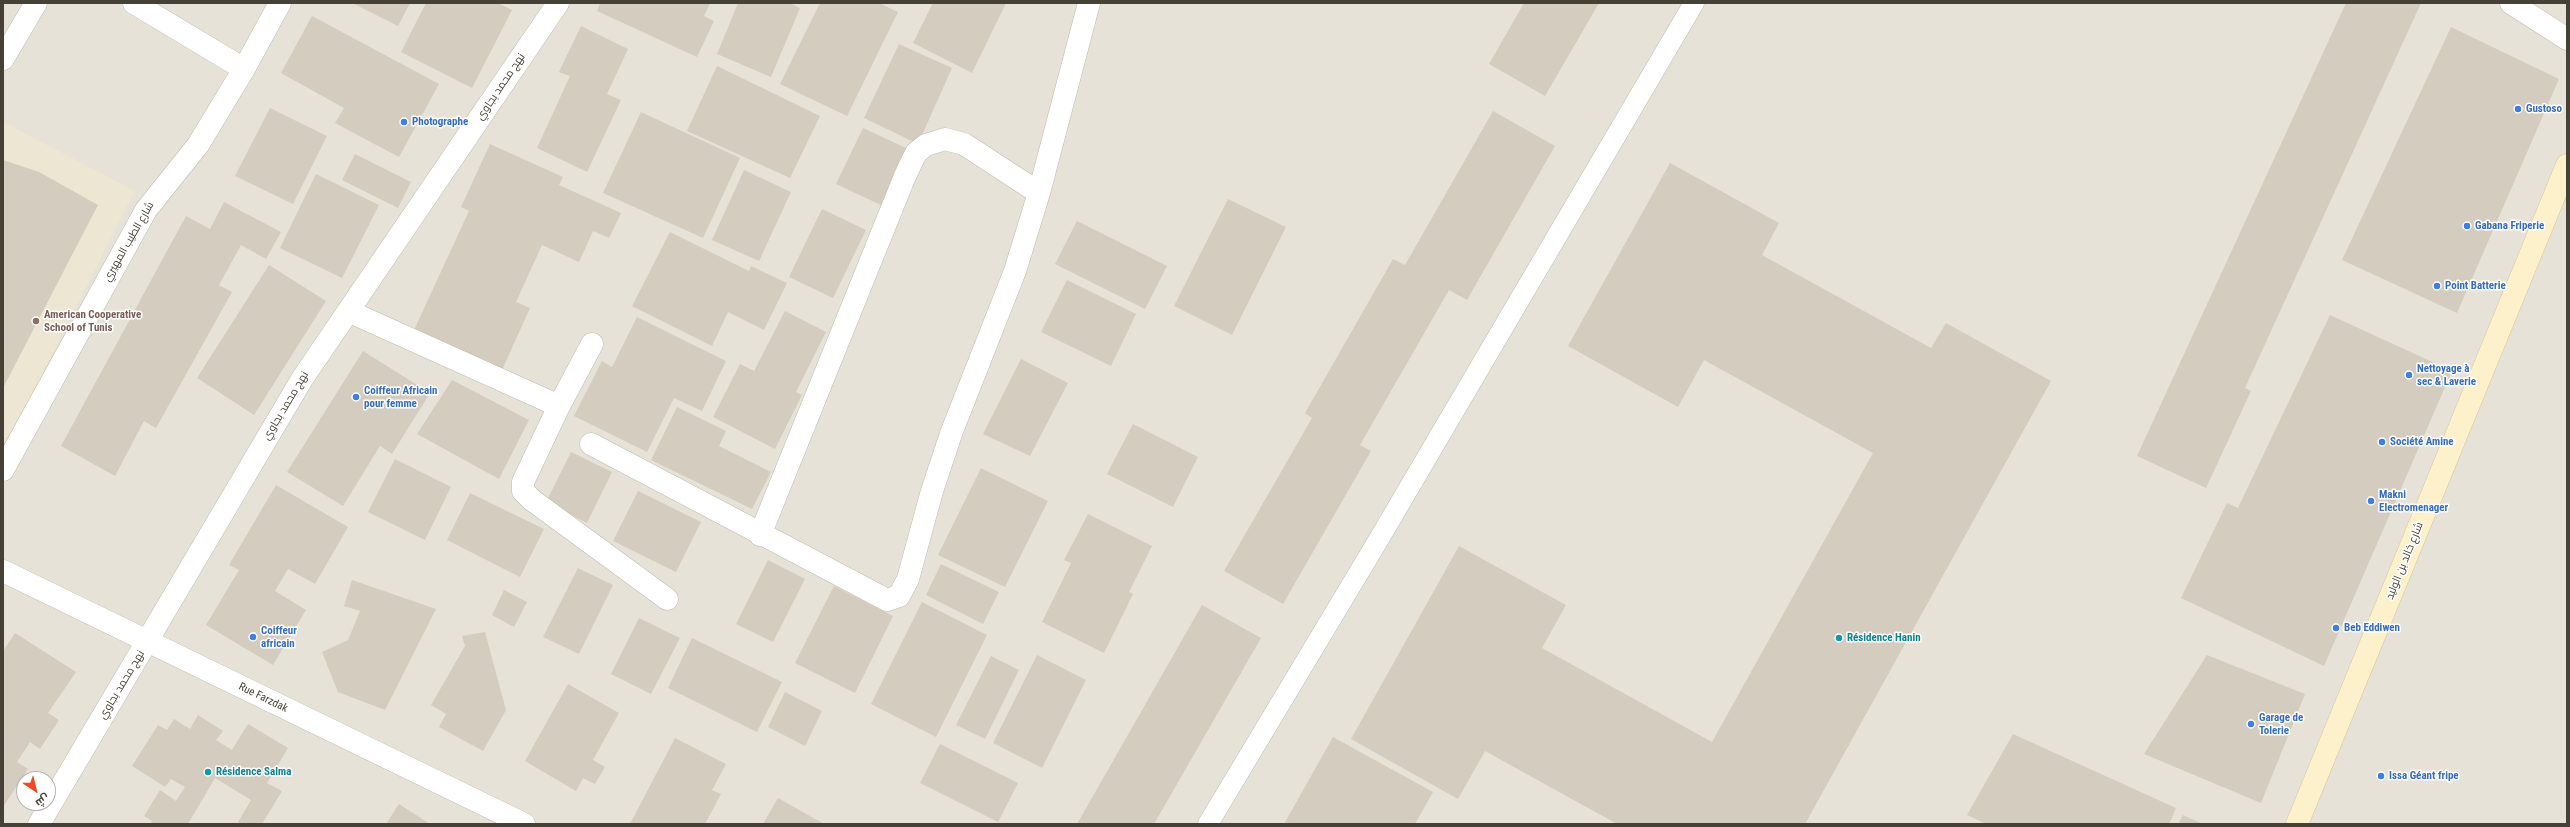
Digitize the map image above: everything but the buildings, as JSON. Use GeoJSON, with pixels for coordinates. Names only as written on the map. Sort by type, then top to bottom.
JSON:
{"type":"FeatureCollection","features":[{"type":"Feature","properties":{"kind":"street"},"geometry":{"type":"LineString","coordinates":[[3,59],[36,3]]}},
{"type":"Feature","properties":{"kind":"street"},"geometry":{"type":"LineString","coordinates":[[134,3],[244,69]]}},
{"type":"Feature","properties":{"kind":"street","name":"شارع الطيب المهيري"},"geometry":{"type":"LineString","coordinates":[[3,470],[146,210],[198,145],[244,69],[280,3]]}},
{"type":"Feature","properties":{"kind":"street","name":"نهج محمد بجاوي"},"geometry":{"type":"LineString","coordinates":[[39,824],[302,379],[558,3]]}},
{"type":"Feature","properties":{"kind":"street"},"geometry":{"type":"LineString","coordinates":[[591,444],[760,535],[887,600],[899,596],[908,579],[932,491],[952,431],[1015,271],[1039,193],[1089,3]]}},
{"type":"Feature","properties":{"kind":"street"},"geometry":{"type":"LineString","coordinates":[[2511,3],[2567,39]]}},
{"type":"Feature","properties":{"kind":"street"},"geometry":{"type":"LineString","coordinates":[[760,535],[905,176],[916,153],[926,145],[945,140],[964,144],[1039,193]]}},
{"type":"Feature","properties":{"kind":"street","name":"شارع خالد بن الوليد"},"geometry":{"type":"LineString","coordinates":[[2297,824],[2567,165]]}},
{"type":"Feature","properties":{"kind":"street"},"geometry":{"type":"LineString","coordinates":[[348,312],[559,406]]}},
{"type":"Feature","properties":{"kind":"street"},"geometry":{"type":"LineString","coordinates":[[592,344],[559,406],[523,482],[523,491],[532,500],[667,599]]}},
{"type":"Feature","properties":{"kind":"street","name":"Rue Farzdak"},"geometry":{"type":"LineString","coordinates":[[3,571],[524,824]]}},
{"type":"Feature","properties":{"kind":"lane"},"geometry":{"type":"LineString","coordinates":[[1208,824],[1376,544],[1694,3]]}},
{"type":"Feature","properties":{"kind":"shaded area"},"geometry":{"type":"Polygon","coordinates":[[[3,3],[2567,3],[2567,824],[3,824],[3,3]]]}},
{"type":"Feature","properties":{"kind":"shaded area","name":"American Cooperative School of Tunis"},"geometry":{"type":"Polygon","coordinates":[[[3,122],[135,191],[3,451],[3,122]]]}},
{"type":"Feature","properties":{"kind":"place","name":"Gustoso"},"geometry":{"type":"Point","coordinates":[2518,109]}},
{"type":"Feature","properties":{"kind":"place","name":"Photographe"},"geometry":{"type":"Point","coordinates":[404,122]}},
{"type":"Feature","properties":{"kind":"place","name":"Gabana Friperie"},"geometry":{"type":"Point","coordinates":[2467,226]}},
{"type":"Feature","properties":{"kind":"place","name":"Point Batterie"},"geometry":{"type":"Point","coordinates":[2437,286]}},
{"type":"Feature","properties":{"kind":"place","name":"American Cooperative School of Tunis"},"geometry":{"type":"Point","coordinates":[36,321]}},
{"type":"Feature","properties":{"kind":"place","name":"Nettoyage à sec & Laverie"},"geometry":{"type":"Point","coordinates":[2409,375]}},
{"type":"Feature","properties":{"kind":"place","name":"Coiffeur Africain pour femme"},"geometry":{"type":"Point","coordinates":[356,397]}},
{"type":"Feature","properties":{"kind":"place","name":"Société Amine"},"geometry":{"type":"Point","coordinates":[2382,442]}},
{"type":"Feature","properties":{"kind":"place","name":"Makni Electromenager"},"geometry":{"type":"Point","coordinates":[2371,501]}},
{"type":"Feature","properties":{"kind":"place","name":"Beb Eddiwen"},"geometry":{"type":"Point","coordinates":[2336,628]}},
{"type":"Feature","properties":{"kind":"place","name":"Coiffeur africain"},"geometry":{"type":"Point","coordinates":[253,637]}},
{"type":"Feature","properties":{"kind":"place","name":"Résidence Hanin"},"geometry":{"type":"Point","coordinates":[1839,638]}},
{"type":"Feature","properties":{"kind":"place","name":"Garage de Tolerie"},"geometry":{"type":"Point","coordinates":[2251,724]}},
{"type":"Feature","properties":{"kind":"place","name":"Résidence Salma"},"geometry":{"type":"Point","coordinates":[208,772]}},
{"type":"Feature","properties":{"kind":"place","name":"Issa Géant fripe"},"geometry":{"type":"Point","coordinates":[2381,776]}}]}
